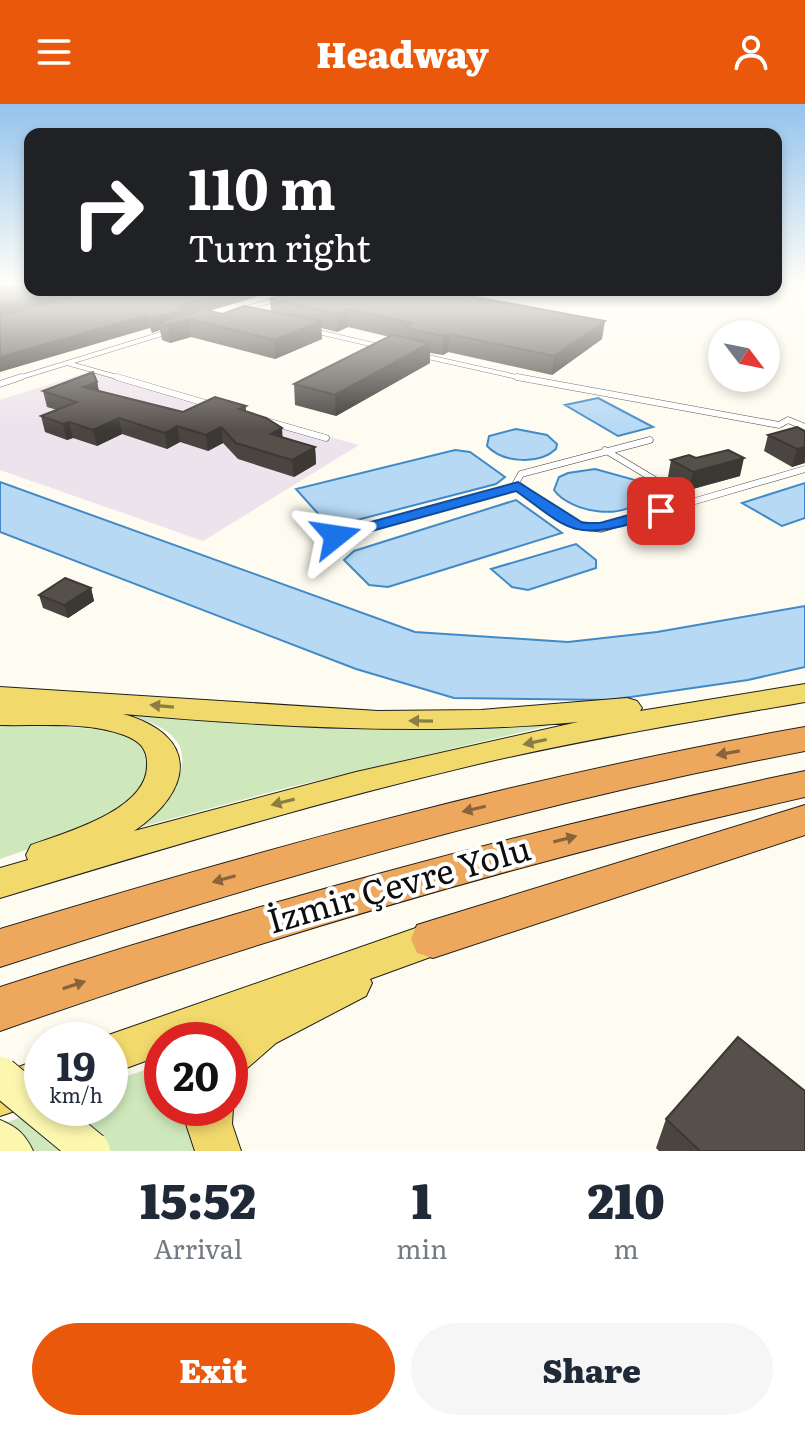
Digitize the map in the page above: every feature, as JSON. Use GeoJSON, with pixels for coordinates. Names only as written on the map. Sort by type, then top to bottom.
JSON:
{"type":"FeatureCollection","features":[{"type":"Feature","properties":{"kind":"highway","name":"İzmir Çevre Yolu"},"geometry":{"type":"LineString","coordinates":[[0,948],[164,895],[439,817],[695,759],[805,739]]}},
{"type":"Feature","properties":{"kind":"highway","name":"İzmir Çevre Yolu"},"geometry":{"type":"LineString","coordinates":[[0,1009],[193,946],[473,861],[805,784]]}},
{"type":"Feature","properties":{"kind":"highway"},"geometry":{"type":"LineString","coordinates":[[433,939],[805,820]]}},
{"type":"Feature","properties":{"kind":"main road"},"geometry":{"type":"LineString","coordinates":[[0,696],[290,716],[431,721],[513,719],[792,695]]}},
{"type":"Feature","properties":{"kind":"main road"},"geometry":{"type":"LineString","coordinates":[[0,883],[250,811],[477,754],[632,722],[792,695]]}},
{"type":"Feature","properties":{"kind":"main road"},"geometry":{"type":"LineString","coordinates":[[0,715],[122,724],[147,734],[161,746],[165,765],[162,781],[151,800],[125,822],[0,873]]}},
{"type":"Feature","properties":{"kind":"main road"},"geometry":{"type":"LineString","coordinates":[[128,1047],[433,939]]}},
{"type":"Feature","properties":{"kind":"main road"},"geometry":{"type":"LineString","coordinates":[[248,1040],[261,1029],[292,1016],[433,939]]}},
{"type":"Feature","properties":{"kind":"main road"},"geometry":{"type":"LineString","coordinates":[[0,1096],[24,1087]]}},
{"type":"Feature","properties":{"kind":"main road"},"geometry":{"type":"LineString","coordinates":[[210,1126],[218,1151]]}},
{"type":"Feature","properties":{"kind":"street"},"geometry":{"type":"LineString","coordinates":[[0,1076],[91,1151]]}},
{"type":"Feature","properties":{"kind":"street"},"geometry":{"type":"LineString","coordinates":[[0,1141],[11,1151]]}},
{"type":"Feature","properties":{"kind":"lane"},"geometry":{"type":"LineString","coordinates":[[0,384],[168,332]]}},
{"type":"Feature","properties":{"kind":"lane"},"geometry":{"type":"LineString","coordinates":[[317,332],[386,348]]}},
{"type":"Feature","properties":{"kind":"lane"},"geometry":{"type":"LineString","coordinates":[[417,355],[541,383],[779,425],[788,420],[805,427]]}},
{"type":"Feature","properties":{"kind":"lane"},"geometry":{"type":"LineString","coordinates":[[67,362],[219,407]]}},
{"type":"Feature","properties":{"kind":"lane"},"geometry":{"type":"LineString","coordinates":[[249,416],[326,438]]}},
{"type":"Feature","properties":{"kind":"lane"},"geometry":{"type":"LineString","coordinates":[[650,440],[528,470],[516,480],[518,486],[575,525],[601,528],[805,469]]}},
{"type":"Feature","properties":{"kind":"lane"},"geometry":{"type":"LineString","coordinates":[[605,450],[692,502]]}},
{"type":"Feature","properties":{"kind":"lane"},"geometry":{"type":"LineString","coordinates":[[336,536],[518,486]]}},
{"type":"Feature","properties":{"kind":"shaded area"},"geometry":{"type":"Polygon","coordinates":[[[92,371],[359,445],[203,541],[0,470],[0,400],[92,371]]]}},
{"type":"Feature","properties":{"kind":"green space"},"geometry":{"type":"Polygon","coordinates":[[[124,715],[363,729],[556,724],[286,788],[137,828],[169,793],[182,761],[180,747],[170,734],[152,723],[124,715]]]}},
{"type":"Feature","properties":{"kind":"green space"},"geometry":{"type":"Polygon","coordinates":[[[0,721],[117,731],[145,745],[154,775],[127,808],[52,841],[0,859],[0,721]]]}},
{"type":"Feature","properties":{"kind":"green space"},"geometry":{"type":"Polygon","coordinates":[[[144,1070],[144,1126],[193,1126],[196,1151],[0,1151],[0,1125],[24,1116],[24,1126],[128,1126],[128,1076],[144,1070]]]}},
{"type":"Feature","properties":{"kind":"water"},"geometry":{"type":"Polygon","coordinates":[[[598,398],[653,427],[618,436],[565,405],[598,398]]]}},
{"type":"Feature","properties":{"kind":"water"},"geometry":{"type":"Polygon","coordinates":[[[516,429],[547,435],[557,444],[556,449],[540,458],[521,460],[502,456],[487,446],[489,436],[516,429]]]}},
{"type":"Feature","properties":{"kind":"water"},"geometry":{"type":"Polygon","coordinates":[[[455,450],[470,452],[505,477],[496,484],[330,527],[296,489],[455,450]]]}},
{"type":"Feature","properties":{"kind":"water"},"geometry":{"type":"Polygon","coordinates":[[[595,469],[635,480],[644,494],[637,503],[626,509],[600,512],[573,504],[554,490],[559,477],[595,469]]]}},
{"type":"Feature","properties":{"kind":"water"},"geometry":{"type":"Polygon","coordinates":[[[0,482],[415,632],[568,642],[657,632],[805,606],[805,667],[748,680],[610,700],[454,698],[356,669],[0,532],[0,482]]]}},
{"type":"Feature","properties":{"kind":"water"},"geometry":{"type":"Polygon","coordinates":[[[805,483],[805,518],[782,526],[742,503],[805,483]]]}},
{"type":"Feature","properties":{"kind":"water"},"geometry":{"type":"Polygon","coordinates":[[[516,500],[562,533],[388,587],[369,585],[344,560],[354,551],[516,500]]]}},
{"type":"Feature","properties":{"kind":"water"},"geometry":{"type":"Polygon","coordinates":[[[576,544],[596,560],[596,568],[528,590],[512,587],[491,569],[576,544]]]}},
{"type":"Feature","properties":{"kind":"building"},"geometry":{"type":"Polygon","coordinates":[[[0,332],[89,332],[0,357],[0,332]]]}},
{"type":"Feature","properties":{"kind":"building"},"geometry":{"type":"Polygon","coordinates":[[[241,332],[294,332],[274,340],[241,332]]]}},
{"type":"Feature","properties":{"kind":"building"},"geometry":{"type":"Polygon","coordinates":[[[424,332],[589,332],[554,356],[449,334],[443,336],[424,332]]]}},
{"type":"Feature","properties":{"kind":"building"},"geometry":{"type":"Polygon","coordinates":[[[392,335],[430,343],[335,395],[294,384],[392,335]]]}},
{"type":"Feature","properties":{"kind":"building"},"geometry":{"type":"Polygon","coordinates":[[[93,372],[97,382],[83,387],[183,412],[215,397],[246,406],[239,409],[266,418],[282,428],[271,434],[315,447],[292,460],[236,443],[221,427],[206,435],[177,426],[165,433],[119,418],[93,430],[41,416],[77,402],[43,391],[93,372]]]}},
{"type":"Feature","properties":{"kind":"building"},"geometry":{"type":"Polygon","coordinates":[[[797,427],[805,431],[805,447],[797,449],[768,435],[797,427]]]}},
{"type":"Feature","properties":{"kind":"building"},"geometry":{"type":"Polygon","coordinates":[[[728,450],[744,458],[693,472],[671,460],[689,455],[696,458],[728,450]]]}},
{"type":"Feature","properties":{"kind":"building"},"geometry":{"type":"Polygon","coordinates":[[[65,578],[91,588],[64,605],[39,595],[65,578]]]}},
{"type":"Feature","properties":{"kind":"building"},"geometry":{"type":"Polygon","coordinates":[[[738,1037],[805,1091],[805,1151],[700,1151],[666,1119],[738,1037]]]}},
{"type":"Feature","properties":{"kind":"route"},"geometry":{"type":"LineString","coordinates":[[336,536],[518,486],[575,525],[583,527],[601,528],[661,511]]}}]}
